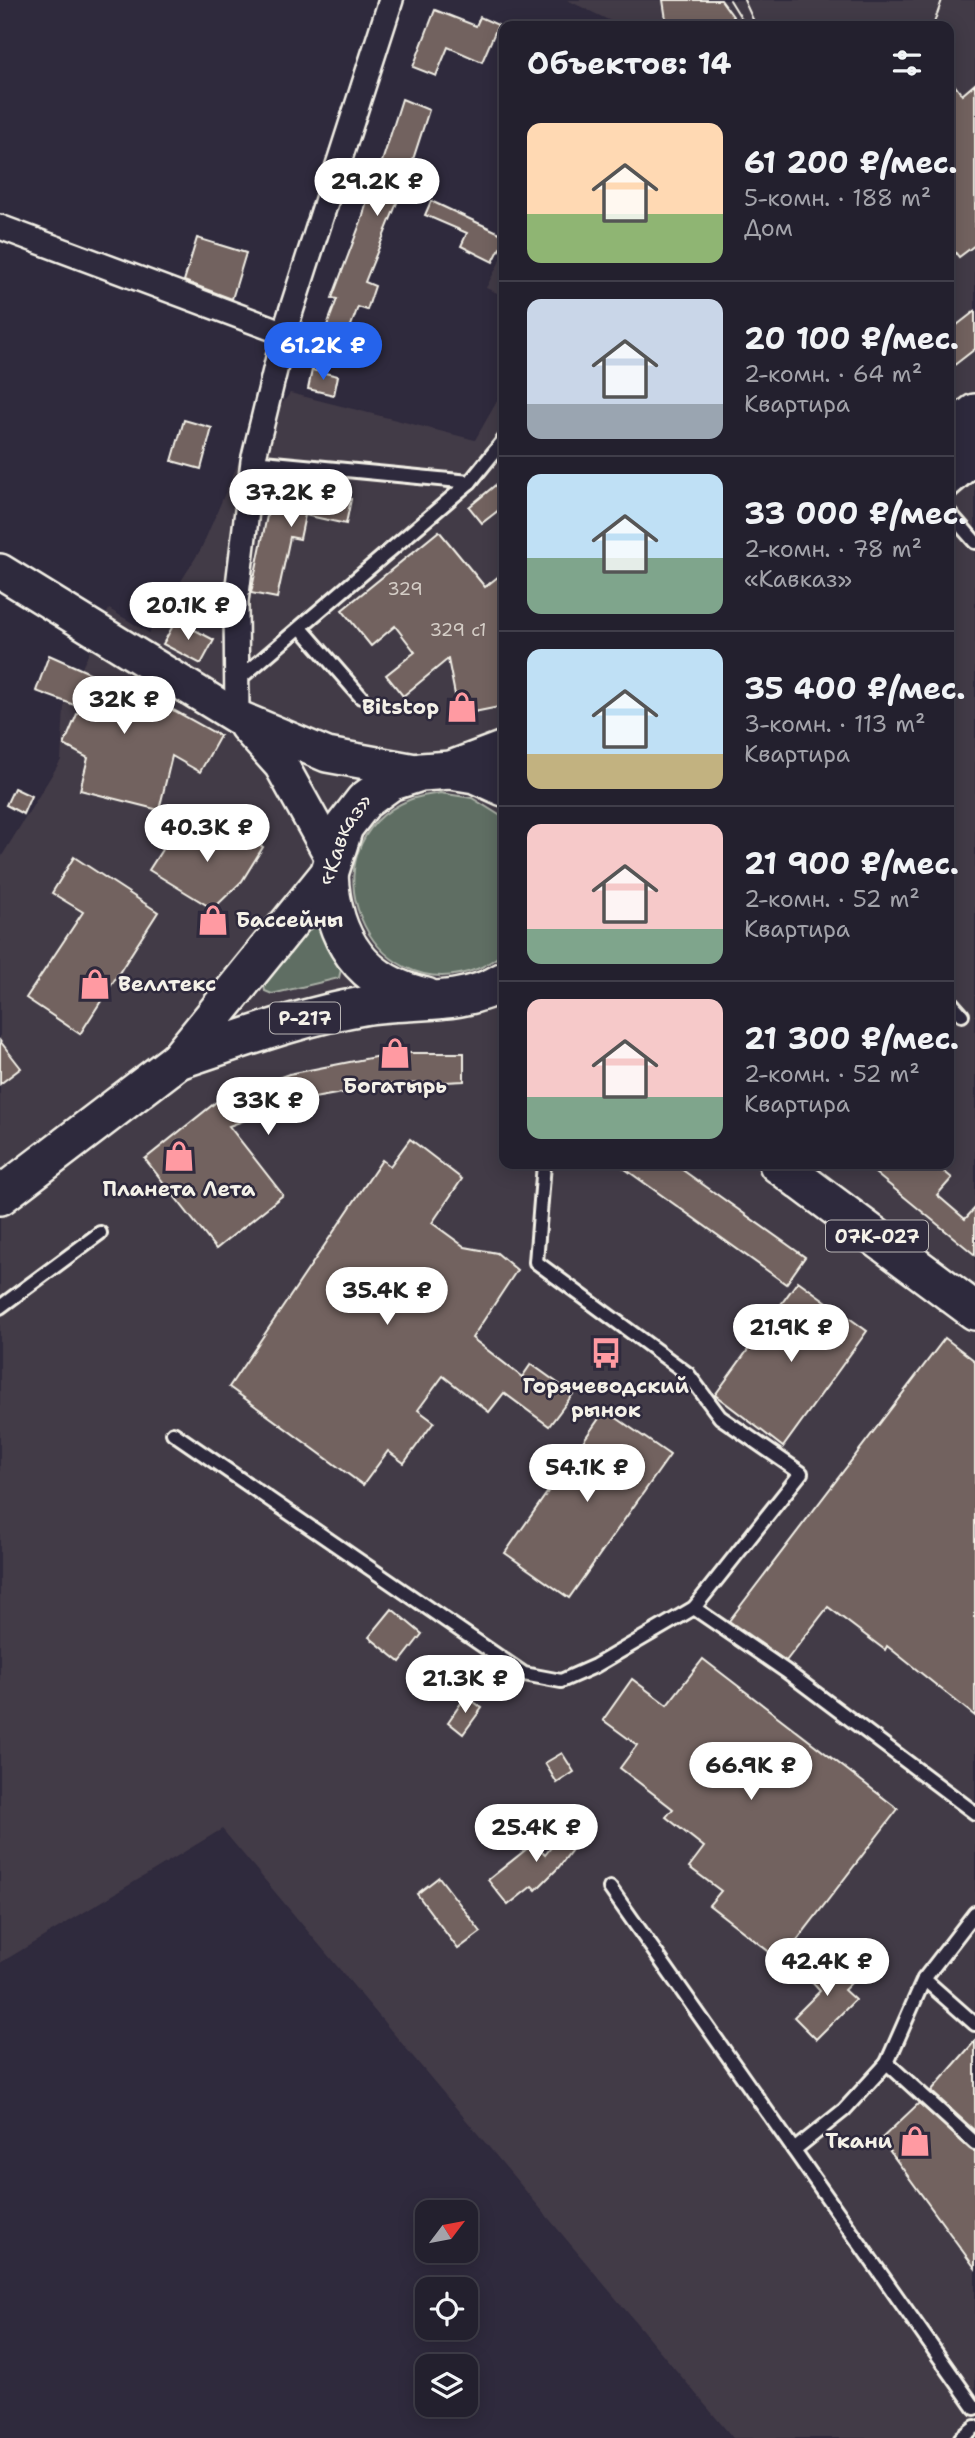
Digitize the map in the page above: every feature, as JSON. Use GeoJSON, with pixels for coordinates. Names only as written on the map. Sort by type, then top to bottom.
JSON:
{"type":"FeatureCollection","features":[{"type":"Feature","properties":{"kind":"main road"},"geometry":{"type":"LineString","coordinates":[[954,429],[975,413]]}},
{"type":"Feature","properties":{"kind":"main road"},"geometry":{"type":"LineString","coordinates":[[954,461],[975,445]]}},
{"type":"Feature","properties":{"kind":"main road"},"geometry":{"type":"LineString","coordinates":[[0,571],[237,717],[327,755],[475,774],[499,785]]}},
{"type":"Feature","properties":{"kind":"main road"},"geometry":{"type":"LineString","coordinates":[[237,717],[281,765],[331,865],[331,904],[340,934],[356,959],[379,980],[407,993],[499,1006]]}},
{"type":"Feature","properties":{"kind":"main road","name":"«Кавказ»"},"geometry":{"type":"LineString","coordinates":[[0,1196],[178,1060],[331,865],[344,827],[364,801],[390,782],[499,752]]}},
{"type":"Feature","properties":{"kind":"main road","name":"«Кавказ»"},"geometry":{"type":"LineString","coordinates":[[178,1060],[303,1018],[365,1006],[450,998],[499,983]]}},
{"type":"Feature","properties":{"kind":"main road","name":"07К-027"},"geometry":{"type":"LineString","coordinates":[[785,1169],[975,1311]]}},
{"type":"Feature","properties":{"kind":"main road","name":"07К-027"},"geometry":{"type":"LineString","coordinates":[[820,1169],[975,1286]]}},
{"type":"Feature","properties":{"kind":"street"},"geometry":{"type":"LineString","coordinates":[[237,717],[236,602],[253,461],[284,333],[391,0]]}},
{"type":"Feature","properties":{"kind":"street"},"geometry":{"type":"LineString","coordinates":[[0,227],[284,333]]}},
{"type":"Feature","properties":{"kind":"lane"},"geometry":{"type":"LineString","coordinates":[[237,681],[470,482],[499,446]]}},
{"type":"Feature","properties":{"kind":"lane"},"geometry":{"type":"LineString","coordinates":[[253,461],[470,482]]}},
{"type":"Feature","properties":{"kind":"lane"},"geometry":{"type":"LineString","coordinates":[[954,488],[975,470]]}},
{"type":"Feature","properties":{"kind":"lane"},"geometry":{"type":"LineString","coordinates":[[954,518],[975,542]]}},
{"type":"Feature","properties":{"kind":"lane"},"geometry":{"type":"LineString","coordinates":[[301,628],[361,697]]}},
{"type":"Feature","properties":{"kind":"lane"},"geometry":{"type":"LineString","coordinates":[[954,1006],[962,1016]]}},
{"type":"Feature","properties":{"kind":"lane"},"geometry":{"type":"LineString","coordinates":[[173,1433],[524,1674],[561,1681],[595,1666],[694,1608],[801,1473],[720,1417],[688,1374],[536,1262],[544,1169]]}},
{"type":"Feature","properties":{"kind":"lane"},"geometry":{"type":"LineString","coordinates":[[0,1307],[100,1233]]}},
{"type":"Feature","properties":{"kind":"lane"},"geometry":{"type":"LineString","coordinates":[[694,1608],[786,1671],[975,1813]]}},
{"type":"Feature","properties":{"kind":"lane"},"geometry":{"type":"LineString","coordinates":[[610,1888],[975,2408]]}},
{"type":"Feature","properties":{"kind":"lane"},"geometry":{"type":"LineString","coordinates":[[794,2150],[844,2110],[887,2063],[924,1979],[974,1918]]}},
{"type":"Feature","properties":{"kind":"lane"},"geometry":{"type":"LineString","coordinates":[[924,1979],[975,2024]]}},
{"type":"Feature","properties":{"kind":"lane"},"geometry":{"type":"LineString","coordinates":[[887,2063],[975,2143]]}},
{"type":"Feature","properties":{"kind":"lane"},"geometry":{"type":"LineString","coordinates":[[961,2438],[975,2427]]}},
{"type":"Feature","properties":{"kind":"shaded area"},"geometry":{"type":"Polygon","coordinates":[[[567,0],[975,0],[975,2438],[733,2438],[222,1829],[0,1963],[0,859],[61,760],[64,707],[109,609],[149,633],[201,549],[239,461],[290,393],[475,440],[499,398],[499,1169],[954,1169],[954,21],[611,21],[567,0]]]}},
{"type":"Feature","properties":{"kind":"shaded area"},"geometry":{"type":"Polygon","coordinates":[[[499,263],[499,294],[486,288],[499,263]]]}},
{"type":"Feature","properties":{"kind":"green space"},"geometry":{"type":"Polygon","coordinates":[[[440,793],[472,798],[499,815],[499,956],[477,969],[438,976],[405,967],[378,946],[361,917],[354,885],[358,852],[376,822],[409,800],[440,793]]]}},
{"type":"Feature","properties":{"kind":"green space"},"geometry":{"type":"Polygon","coordinates":[[[316,916],[342,965],[339,978],[272,994],[265,991],[264,986],[316,916]]]}},
{"type":"Feature","properties":{"kind":"building"},"geometry":{"type":"Polygon","coordinates":[[[663,0],[721,0],[736,21],[666,21],[663,0]]]}},
{"type":"Feature","properties":{"kind":"building"},"geometry":{"type":"Polygon","coordinates":[[[435,10],[476,26],[480,17],[498,25],[482,62],[448,47],[436,76],[413,67],[435,10]]]}},
{"type":"Feature","properties":{"kind":"building"},"geometry":{"type":"Polygon","coordinates":[[[954,84],[962,95],[975,84],[975,245],[959,257],[954,251],[954,84]]]}},
{"type":"Feature","properties":{"kind":"building"},"geometry":{"type":"Polygon","coordinates":[[[402,99],[429,110],[407,178],[365,282],[375,286],[367,310],[358,307],[346,339],[325,331],[337,299],[332,298],[363,216],[369,192],[372,193],[402,99]]]}},
{"type":"Feature","properties":{"kind":"building"},"geometry":{"type":"Polygon","coordinates":[[[431,201],[499,233],[499,250],[493,262],[461,246],[467,233],[425,215],[431,201]]]}},
{"type":"Feature","properties":{"kind":"building"},"geometry":{"type":"Polygon","coordinates":[[[197,238],[246,253],[232,299],[184,281],[197,238]]]}},
{"type":"Feature","properties":{"kind":"building"},"geometry":{"type":"Polygon","coordinates":[[[975,311],[975,349],[954,365],[954,327],[975,311]]]}},
{"type":"Feature","properties":{"kind":"building"},"geometry":{"type":"Polygon","coordinates":[[[312,370],[338,376],[334,395],[308,389],[312,370]]]}},
{"type":"Feature","properties":{"kind":"building"},"geometry":{"type":"Polygon","coordinates":[[[184,420],[212,428],[201,469],[172,461],[184,420]]]}},
{"type":"Feature","properties":{"kind":"building"},"geometry":{"type":"Polygon","coordinates":[[[274,482],[351,499],[346,524],[305,515],[300,539],[290,537],[277,598],[251,593],[274,482]]]}},
{"type":"Feature","properties":{"kind":"building"},"geometry":{"type":"Polygon","coordinates":[[[499,482],[499,510],[482,523],[469,507],[499,482]]]}},
{"type":"Feature","properties":{"kind":"building"},"geometry":{"type":"Polygon","coordinates":[[[439,531],[485,587],[499,576],[499,707],[459,715],[448,659],[403,696],[386,675],[415,652],[395,626],[371,646],[342,610],[439,531]]]}},
{"type":"Feature","properties":{"kind":"building"},"geometry":{"type":"Polygon","coordinates":[[[176,620],[214,640],[201,664],[163,644],[176,620]]]}},
{"type":"Feature","properties":{"kind":"building"},"geometry":{"type":"Polygon","coordinates":[[[49,655],[175,711],[220,736],[200,772],[172,756],[159,810],[80,790],[88,758],[64,745],[80,707],[36,691],[49,655]]]}},
{"type":"Feature","properties":{"kind":"building"},"geometry":{"type":"Polygon","coordinates":[[[14,788],[31,796],[23,814],[6,805],[14,788]]]}},
{"type":"Feature","properties":{"kind":"building"},"geometry":{"type":"Polygon","coordinates":[[[211,823],[230,834],[233,829],[263,847],[242,881],[213,909],[149,870],[172,834],[195,848],[211,823]]]}},
{"type":"Feature","properties":{"kind":"building"},"geometry":{"type":"Polygon","coordinates":[[[74,857],[158,912],[80,1034],[26,998],[83,912],[52,893],[74,857]]]}},
{"type":"Feature","properties":{"kind":"building"},"geometry":{"type":"Polygon","coordinates":[[[0,1041],[21,1068],[0,1084],[0,1041]]]}},
{"type":"Feature","properties":{"kind":"building"},"geometry":{"type":"Polygon","coordinates":[[[395,1053],[464,1053],[464,1081],[387,1085],[297,1101],[229,1126],[283,1195],[216,1249],[145,1159],[220,1099],[289,1074],[395,1053]]]}},
{"type":"Feature","properties":{"kind":"building"},"geometry":{"type":"Polygon","coordinates":[[[410,1139],[462,1179],[432,1223],[465,1247],[497,1253],[517,1270],[472,1338],[522,1377],[531,1364],[573,1394],[549,1426],[504,1393],[489,1412],[443,1376],[418,1410],[434,1422],[404,1463],[388,1451],[363,1485],[229,1387],[382,1160],[390,1166],[410,1139]]]}},
{"type":"Feature","properties":{"kind":"building"},"geometry":{"type":"Polygon","coordinates":[[[625,1169],[681,1169],[805,1257],[786,1284],[625,1169]]]}},
{"type":"Feature","properties":{"kind":"building"},"geometry":{"type":"Polygon","coordinates":[[[870,1169],[941,1169],[952,1178],[937,1195],[965,1219],[975,1208],[975,1255],[870,1169]]]}},
{"type":"Feature","properties":{"kind":"building"},"geometry":{"type":"Polygon","coordinates":[[[798,1281],[867,1331],[783,1447],[715,1395],[798,1281]]]}},
{"type":"Feature","properties":{"kind":"building"},"geometry":{"type":"Polygon","coordinates":[[[945,1338],[975,1361],[975,1716],[887,1646],[885,1650],[828,1607],[786,1661],[729,1621],[945,1338]]]}},
{"type":"Feature","properties":{"kind":"building"},"geometry":{"type":"Polygon","coordinates":[[[605,1410],[670,1455],[569,1598],[505,1553],[605,1410]]]}},
{"type":"Feature","properties":{"kind":"building"},"geometry":{"type":"Polygon","coordinates":[[[392,1609],[422,1634],[400,1662],[369,1637],[392,1609]]]}},
{"type":"Feature","properties":{"kind":"building"},"geometry":{"type":"Polygon","coordinates":[[[703,1659],[898,1809],[781,1961],[709,1905],[721,1891],[689,1867],[704,1847],[666,1817],[673,1809],[620,1768],[637,1745],[603,1720],[632,1679],[667,1705],[703,1659]]]}},
{"type":"Feature","properties":{"kind":"building"},"geometry":{"type":"Polygon","coordinates":[[[466,1696],[482,1708],[463,1734],[448,1722],[466,1696]]]}},
{"type":"Feature","properties":{"kind":"building"},"geometry":{"type":"Polygon","coordinates":[[[562,1753],[574,1772],[557,1783],[545,1763],[562,1753]]]}},
{"type":"Feature","properties":{"kind":"building"},"geometry":{"type":"Polygon","coordinates":[[[576,1816],[590,1826],[558,1868],[536,1890],[532,1886],[508,1905],[488,1880],[534,1843],[545,1855],[576,1816]]]}},
{"type":"Feature","properties":{"kind":"building"},"geometry":{"type":"Polygon","coordinates":[[[439,1877],[481,1932],[458,1949],[417,1894],[439,1877]]]}},
{"type":"Feature","properties":{"kind":"building"},"geometry":{"type":"Polygon","coordinates":[[[834,1955],[857,1977],[844,1990],[855,2000],[816,2039],[794,2017],[820,1991],[810,1980],[834,1955]]]}},
{"type":"Feature","properties":{"kind":"building"},"geometry":{"type":"Polygon","coordinates":[[[975,2041],[975,2131],[931,2091],[975,2041]]]}},
{"type":"Feature","properties":{"kind":"building"},"geometry":{"type":"Polygon","coordinates":[[[919,2103],[975,2152],[975,2268],[881,2139],[919,2103]]]}},
{"type":"Feature","properties":{"kind":"tram line"},"geometry":{"type":"LineString","coordinates":[[730,0],[743,21]]}},
{"type":"Feature","properties":{"kind":"tram line"},"geometry":{"type":"LineString","coordinates":[[744,0],[754,21]]}},
{"type":"Feature","properties":{"kind":"tram line"},"geometry":{"type":"LineString","coordinates":[[935,21],[942,0]]}},
{"type":"Feature","properties":{"kind":"place","name":"Bitstop"},"geometry":{"type":"Point","coordinates":[462,707]}},
{"type":"Feature","properties":{"kind":"place","name":"Бассейны"},"geometry":{"type":"Point","coordinates":[213,920]}},
{"type":"Feature","properties":{"kind":"place","name":"Веллтекс"},"geometry":{"type":"Point","coordinates":[95,984]}},
{"type":"Feature","properties":{"kind":"place","name":"Богатырь"},"geometry":{"type":"Point","coordinates":[395,1053]}},
{"type":"Feature","properties":{"kind":"place","name":"Планета Лета"},"geometry":{"type":"Point","coordinates":[179,1156]}},
{"type":"Feature","properties":{"kind":"place","name":"Горячеводский рынок"},"geometry":{"type":"Point","coordinates":[606,1353]}},
{"type":"Feature","properties":{"kind":"place","name":"Ткани"},"geometry":{"type":"Point","coordinates":[915,2141]}}]}
